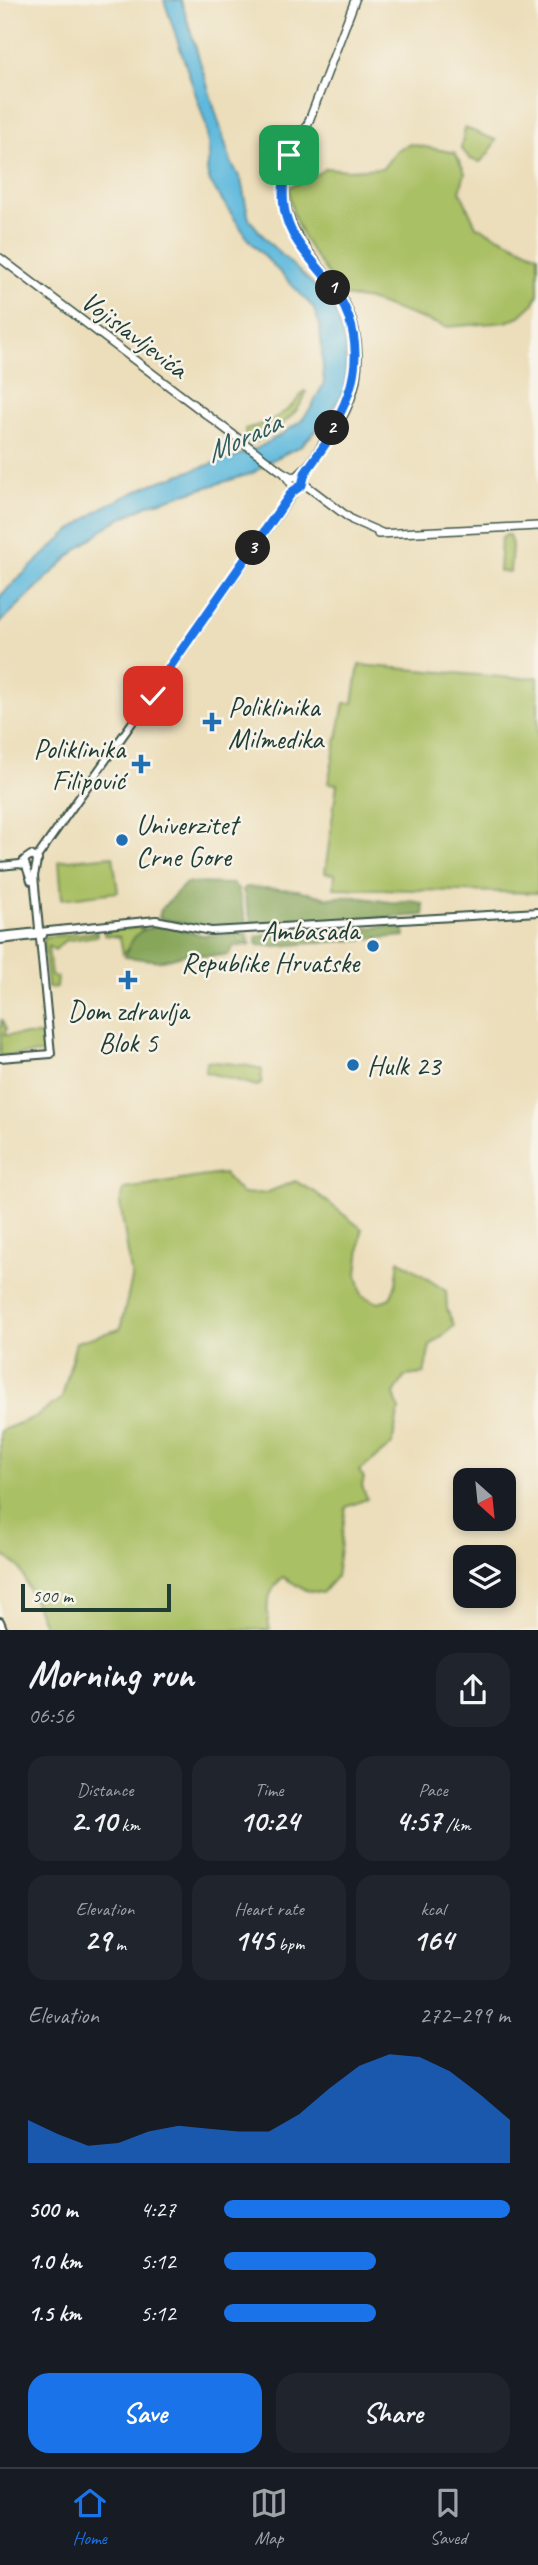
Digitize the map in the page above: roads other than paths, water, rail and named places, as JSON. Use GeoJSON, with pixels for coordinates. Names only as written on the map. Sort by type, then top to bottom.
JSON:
{"type":"FeatureCollection","features":[{"type":"Feature","properties":{"kind":"main road"},"geometry":{"type":"LineString","coordinates":[[28,866],[149,695],[147,689],[154,688],[329,435],[352,386],[355,365],[354,339],[348,316],[337,294],[298,243],[288,224],[283,196],[292,158],[353,0]]}},
{"type":"Feature","properties":{"kind":"main road","name":"Vojislavljevića"},"geometry":{"type":"LineString","coordinates":[[0,258],[297,482]]}},
{"type":"Feature","properties":{"kind":"main road"},"geometry":{"type":"LineString","coordinates":[[297,482],[349,518],[382,533],[538,525]]}},
{"type":"Feature","properties":{"kind":"main road"},"geometry":{"type":"LineString","coordinates":[[0,1058],[50,1055],[34,876],[28,866],[27,856],[35,858]]}},
{"type":"Feature","properties":{"kind":"main road"},"geometry":{"type":"LineString","coordinates":[[0,865],[28,866]]}},
{"type":"Feature","properties":{"kind":"main road"},"geometry":{"type":"LineString","coordinates":[[0,938],[156,920],[211,931],[538,912]]}},
{"type":"Feature","properties":{"kind":"main road"},"geometry":{"type":"LineString","coordinates":[[0,1622],[4,1630]]}},
{"type":"Feature","properties":{"kind":"water"},"geometry":{"type":"Polygon","coordinates":[[[164,0],[181,0],[231,162],[241,180],[249,219],[269,243],[333,303],[346,348],[345,389],[325,421],[301,446],[270,461],[253,473],[148,505],[110,524],[73,553],[0,623],[0,596],[65,535],[103,507],[152,484],[256,449],[282,434],[301,421],[324,383],[320,325],[313,307],[249,240],[210,182],[207,171],[209,154],[206,125],[164,0]]]}},
{"type":"Feature","properties":{"kind":"place","name":"Poliklinika Milmedika"},"geometry":{"type":"Point","coordinates":[212,722]}},
{"type":"Feature","properties":{"kind":"place","name":"Poliklinika Filipović"},"geometry":{"type":"Point","coordinates":[141,764]}},
{"type":"Feature","properties":{"kind":"place","name":"Univerzitet Crne Gore"},"geometry":{"type":"Point","coordinates":[122,840]}},
{"type":"Feature","properties":{"kind":"place","name":"Ambasada Republike Hrvatske"},"geometry":{"type":"Point","coordinates":[373,946]}},
{"type":"Feature","properties":{"kind":"place","name":"Dom zdravlja Blok 5"},"geometry":{"type":"Point","coordinates":[128,980]}},
{"type":"Feature","properties":{"kind":"place","name":"Hulk 23"},"geometry":{"type":"Point","coordinates":[353,1065]}},
{"type":"Feature","properties":{"kind":"water label","name":"Morača"},"geometry":{"type":"Point","coordinates":[243,437]}}]}
